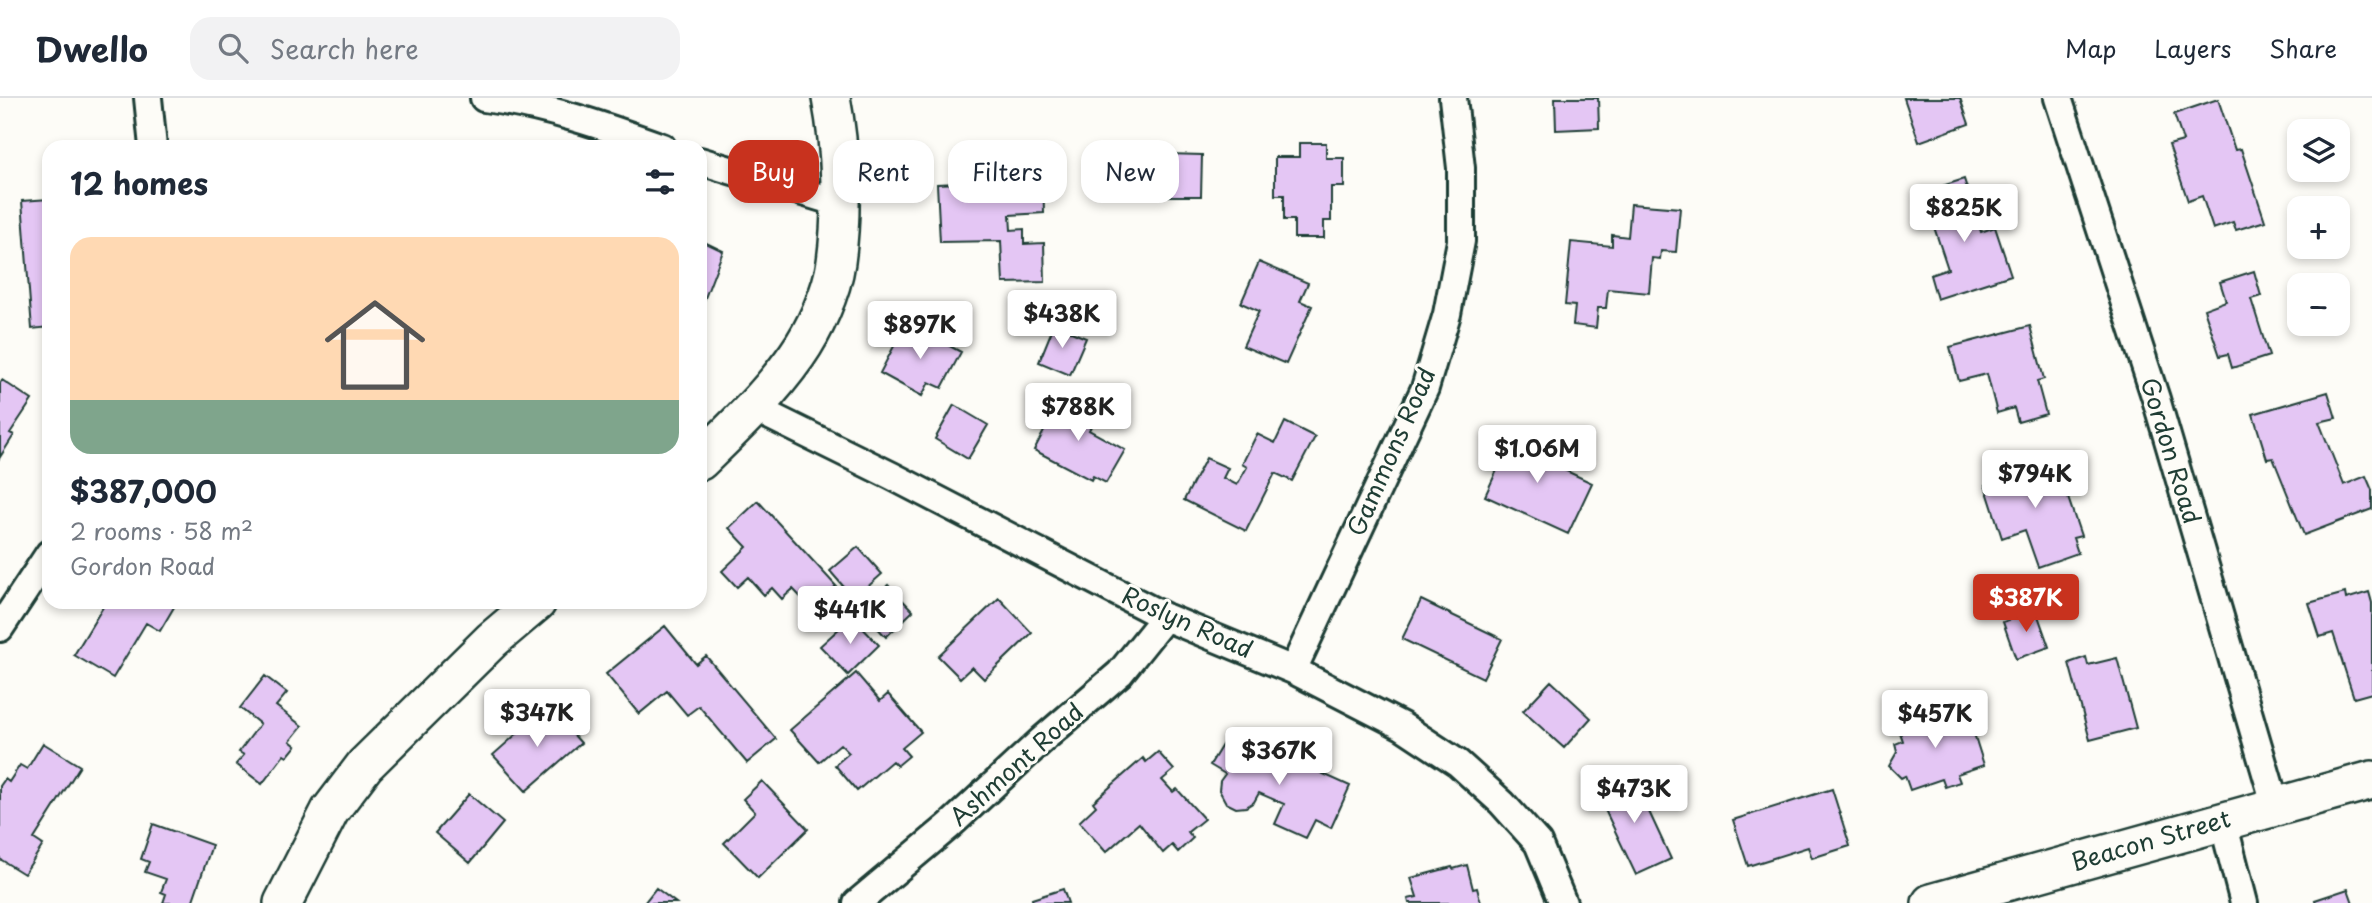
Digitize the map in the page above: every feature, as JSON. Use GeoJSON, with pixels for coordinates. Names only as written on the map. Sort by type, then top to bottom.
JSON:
{"type":"FeatureCollection","features":[{"type":"Feature","properties":{"kind":"main road"},"geometry":{"type":"LineString","coordinates":[[831,98],[837,140]]}},
{"type":"Feature","properties":{"kind":"main road"},"geometry":{"type":"LineString","coordinates":[[707,454],[754,408],[798,354],[825,303],[835,264],[839,203]]}},
{"type":"Feature","properties":{"kind":"main road"},"geometry":{"type":"LineString","coordinates":[[283,903],[330,811],[365,765],[492,640],[529,609]]}},
{"type":"Feature","properties":{"kind":"main road","name":"Beacon Street"},"geometry":{"type":"LineString","coordinates":[[1931,903],[2372,780]]}},
{"type":"Feature","properties":{"kind":"street"},"geometry":{"type":"LineString","coordinates":[[148,98],[152,140]]}},
{"type":"Feature","properties":{"kind":"street"},"geometry":{"type":"LineString","coordinates":[[484,98],[583,119],[642,140]]}},
{"type":"Feature","properties":{"kind":"street","name":"Gammons Road"},"geometry":{"type":"LineString","coordinates":[[1293,670],[1424,388],[1447,314],[1461,241],[1461,168],[1453,98]]}},
{"type":"Feature","properties":{"kind":"street","name":"Gordon Road"},"geometry":{"type":"LineString","coordinates":[[2058,98],[2155,399],[2276,807]]}},
{"type":"Feature","properties":{"kind":"street"},"geometry":{"type":"LineString","coordinates":[[707,162],[833,201]]}},
{"type":"Feature","properties":{"kind":"street","name":"Roslyn Road"},"geometry":{"type":"LineString","coordinates":[[754,408],[1165,617],[1293,670],[1402,726],[1458,763],[1502,803],[1538,843],[1563,903]]}},
{"type":"Feature","properties":{"kind":"street"},"geometry":{"type":"LineString","coordinates":[[0,628],[42,565]]}},
{"type":"Feature","properties":{"kind":"street","name":"Ashmont Road"},"geometry":{"type":"LineString","coordinates":[[857,903],[949,826],[1120,673],[1165,617]]}},
{"type":"Feature","properties":{"kind":"street"},"geometry":{"type":"LineString","coordinates":[[2222,821],[2244,903]]}},
{"type":"Feature","properties":{"kind":"building"},"geometry":{"type":"Polygon","coordinates":[[[1555,98],[1598,98],[1599,128],[1556,130],[1555,98]]]}},
{"type":"Feature","properties":{"kind":"building"},"geometry":{"type":"Polygon","coordinates":[[[1904,98],[1960,98],[1969,124],[1919,142],[1904,98]]]}},
{"type":"Feature","properties":{"kind":"building"},"geometry":{"type":"Polygon","coordinates":[[[2218,99],[2235,150],[2241,149],[2265,221],[2236,230],[2233,222],[2213,229],[2202,196],[2188,201],[2169,145],[2183,141],[2174,114],[2218,99]]]}},
{"type":"Feature","properties":{"kind":"building"},"geometry":{"type":"Polygon","coordinates":[[[1299,143],[1326,143],[1326,158],[1344,158],[1344,187],[1331,187],[1331,221],[1324,221],[1324,238],[1294,238],[1294,220],[1284,220],[1284,195],[1275,195],[1275,157],[1299,157],[1299,143]]]}},
{"type":"Feature","properties":{"kind":"building"},"geometry":{"type":"Polygon","coordinates":[[[1179,154],[1202,155],[1201,196],[1179,196],[1179,154]]]}},
{"type":"Feature","properties":{"kind":"building"},"geometry":{"type":"Polygon","coordinates":[[[1964,179],[1981,232],[1995,227],[2011,275],[1937,299],[1930,275],[1948,269],[1931,218],[1939,216],[1930,190],[1964,179]]]}},
{"type":"Feature","properties":{"kind":"building"},"geometry":{"type":"Polygon","coordinates":[[[937,184],[948,184],[948,203],[1044,203],[1044,213],[1010,215],[1011,230],[1024,229],[1024,244],[1044,243],[1045,282],[1003,283],[1001,241],[940,242],[937,184]]]}},
{"type":"Feature","properties":{"kind":"building"},"geometry":{"type":"Polygon","coordinates":[[[42,200],[42,328],[32,329],[22,201],[42,200]]]}},
{"type":"Feature","properties":{"kind":"building"},"geometry":{"type":"Polygon","coordinates":[[[1631,204],[1680,208],[1676,252],[1661,251],[1660,259],[1652,258],[1649,293],[1608,289],[1606,308],[1598,308],[1596,328],[1573,325],[1575,306],[1565,305],[1571,242],[1612,246],[1612,235],[1628,237],[1631,204]]]}},
{"type":"Feature","properties":{"kind":"building"},"geometry":{"type":"Polygon","coordinates":[[[707,243],[723,251],[707,293],[707,243]]]}},
{"type":"Feature","properties":{"kind":"building"},"geometry":{"type":"Polygon","coordinates":[[[1259,262],[1308,283],[1300,301],[1312,306],[1286,364],[1243,346],[1259,311],[1241,303],[1259,262]]]}},
{"type":"Feature","properties":{"kind":"building"},"geometry":{"type":"Polygon","coordinates":[[[2254,271],[2261,296],[2251,299],[2269,356],[2232,368],[2228,354],[2220,356],[2204,309],[2226,301],[2220,282],[2254,271]]]}},
{"type":"Feature","properties":{"kind":"building"},"geometry":{"type":"Polygon","coordinates":[[[906,323],[961,352],[942,388],[929,382],[922,396],[880,373],[906,323]]]}},
{"type":"Feature","properties":{"kind":"building"},"geometry":{"type":"Polygon","coordinates":[[[1054,325],[1086,338],[1070,375],[1039,362],[1054,325]]]}},
{"type":"Feature","properties":{"kind":"building"},"geometry":{"type":"Polygon","coordinates":[[[2030,326],[2044,379],[2037,381],[2046,414],[2018,422],[2014,408],[1997,413],[1987,374],[1959,381],[1950,347],[2030,326]]]}},
{"type":"Feature","properties":{"kind":"building"},"geometry":{"type":"Polygon","coordinates":[[[2,380],[32,400],[10,433],[14,435],[0,457],[0,383],[2,380]]]}},
{"type":"Feature","properties":{"kind":"building"},"geometry":{"type":"Polygon","coordinates":[[[2328,392],[2336,418],[2319,422],[2344,485],[2366,476],[2372,490],[2372,509],[2304,535],[2273,458],[2267,459],[2253,414],[2328,392]]]}},
{"type":"Feature","properties":{"kind":"building"},"geometry":{"type":"Polygon","coordinates":[[[1062,397],[1097,416],[1089,430],[1125,450],[1106,483],[1093,476],[1091,480],[1034,450],[1062,397]]]}},
{"type":"Feature","properties":{"kind":"building"},"geometry":{"type":"Polygon","coordinates":[[[954,405],[988,425],[968,459],[935,439],[954,405]]]}},
{"type":"Feature","properties":{"kind":"building"},"geometry":{"type":"Polygon","coordinates":[[[1285,422],[1315,437],[1292,481],[1275,473],[1246,531],[1184,500],[1206,458],[1228,468],[1223,478],[1237,485],[1247,467],[1242,464],[1257,434],[1275,443],[1285,422]]]}},
{"type":"Feature","properties":{"kind":"building"},"geometry":{"type":"Polygon","coordinates":[[[1516,429],[1548,444],[1541,459],[1592,483],[1568,534],[1485,496],[1516,429]]]}},
{"type":"Feature","properties":{"kind":"building"},"geometry":{"type":"Polygon","coordinates":[[[2041,454],[2051,483],[2062,480],[2081,536],[2073,538],[2078,553],[2038,567],[2025,530],[2002,538],[1985,485],[2007,478],[2003,466],[2041,454]]]}},
{"type":"Feature","properties":{"kind":"building"},"geometry":{"type":"Polygon","coordinates":[[[758,501],[836,586],[812,609],[793,589],[782,599],[772,588],[764,595],[748,577],[737,587],[722,571],[747,547],[729,528],[758,501]]]}},
{"type":"Feature","properties":{"kind":"building"},"geometry":{"type":"Polygon","coordinates":[[[858,547],[882,574],[845,607],[834,594],[843,586],[830,571],[858,547]]]}},
{"type":"Feature","properties":{"kind":"building"},"geometry":{"type":"Polygon","coordinates":[[[888,585],[913,611],[886,637],[861,610],[888,585]]]}},
{"type":"Feature","properties":{"kind":"building"},"geometry":{"type":"Polygon","coordinates":[[[2369,592],[2372,603],[2372,693],[2354,698],[2333,633],[2320,637],[2309,603],[2345,593],[2346,599],[2369,592]]]}},
{"type":"Feature","properties":{"kind":"building"},"geometry":{"type":"Polygon","coordinates":[[[999,598],[1032,633],[984,679],[972,667],[960,678],[938,656],[999,598]]]}},
{"type":"Feature","properties":{"kind":"building"},"geometry":{"type":"Polygon","coordinates":[[[1421,600],[1502,639],[1483,678],[1402,639],[1421,600]]]}},
{"type":"Feature","properties":{"kind":"building"},"geometry":{"type":"Polygon","coordinates":[[[102,609],[173,609],[160,631],[146,623],[113,678],[74,655],[102,609]]]}},
{"type":"Feature","properties":{"kind":"building"},"geometry":{"type":"Polygon","coordinates":[[[2036,610],[2049,647],[2016,659],[2003,622],[2036,610]]]}},
{"type":"Feature","properties":{"kind":"building"},"geometry":{"type":"Polygon","coordinates":[[[852,617],[879,645],[848,675],[820,646],[852,617]]]}},
{"type":"Feature","properties":{"kind":"building"},"geometry":{"type":"Polygon","coordinates":[[[665,626],[696,664],[706,656],[776,739],[747,763],[699,706],[687,715],[667,691],[639,714],[606,674],[665,626]]]}},
{"type":"Feature","properties":{"kind":"building"},"geometry":{"type":"Polygon","coordinates":[[[2086,657],[2088,665],[2117,658],[2136,728],[2090,740],[2069,663],[2086,657]]]}},
{"type":"Feature","properties":{"kind":"building"},"geometry":{"type":"Polygon","coordinates":[[[856,673],[880,701],[888,694],[921,732],[902,748],[909,756],[897,766],[892,761],[857,791],[835,765],[849,753],[840,744],[819,762],[790,730],[856,673]]]}},
{"type":"Feature","properties":{"kind":"building"},"geometry":{"type":"Polygon","coordinates":[[[265,676],[287,693],[276,706],[302,726],[290,741],[296,746],[287,757],[284,755],[262,784],[236,764],[244,755],[239,752],[260,724],[240,708],[265,676]]]}},
{"type":"Feature","properties":{"kind":"building"},"geometry":{"type":"Polygon","coordinates":[[[1551,681],[1591,718],[1564,748],[1523,711],[1551,681]]]}},
{"type":"Feature","properties":{"kind":"building"},"geometry":{"type":"Polygon","coordinates":[[[548,706],[581,743],[526,791],[493,755],[548,706]]]}},
{"type":"Feature","properties":{"kind":"building"},"geometry":{"type":"Polygon","coordinates":[[[1943,706],[1950,728],[1970,721],[1984,765],[1957,774],[1960,782],[1945,787],[1942,779],[1910,790],[1905,776],[1901,778],[1889,766],[1897,752],[1895,744],[1903,741],[1896,721],[1943,706]]]}},
{"type":"Feature","properties":{"kind":"building"},"geometry":{"type":"Polygon","coordinates":[[[1228,735],[1251,748],[1248,754],[1270,766],[1277,753],[1350,786],[1331,828],[1315,820],[1306,838],[1275,824],[1284,804],[1259,793],[1254,802],[1246,807],[1236,808],[1226,803],[1219,790],[1220,781],[1225,774],[1210,765],[1228,735]]]}},
{"type":"Feature","properties":{"kind":"building"},"geometry":{"type":"Polygon","coordinates":[[[43,743],[80,766],[34,839],[43,845],[24,874],[0,859],[0,786],[5,779],[9,782],[20,765],[27,769],[43,743]]]}},
{"type":"Feature","properties":{"kind":"building"},"geometry":{"type":"Polygon","coordinates":[[[1158,752],[1174,770],[1162,780],[1173,792],[1177,789],[1204,819],[1188,832],[1193,838],[1178,852],[1172,845],[1163,853],[1139,823],[1106,852],[1079,822],[1096,806],[1093,802],[1143,758],[1146,762],[1158,752]]]}},
{"type":"Feature","properties":{"kind":"building"},"geometry":{"type":"Polygon","coordinates":[[[1632,775],[1671,859],[1636,875],[1596,791],[1632,775]]]}},
{"type":"Feature","properties":{"kind":"building"},"geometry":{"type":"Polygon","coordinates":[[[762,781],[808,829],[758,878],[724,843],[755,812],[743,799],[762,781]]]}},
{"type":"Feature","properties":{"kind":"building"},"geometry":{"type":"Polygon","coordinates":[[[1832,789],[1850,846],[1812,858],[1808,847],[1748,866],[1733,820],[1832,789]]]}},
{"type":"Feature","properties":{"kind":"building"},"geometry":{"type":"Polygon","coordinates":[[[469,794],[503,823],[470,863],[435,833],[469,794]]]}},
{"type":"Feature","properties":{"kind":"building"},"geometry":{"type":"Polygon","coordinates":[[[153,824],[212,845],[192,903],[163,903],[166,894],[161,892],[166,879],[145,872],[149,862],[141,859],[153,824]]]}},
{"type":"Feature","properties":{"kind":"building"},"geometry":{"type":"Polygon","coordinates":[[[1467,865],[1473,889],[1477,888],[1481,903],[1409,903],[1408,899],[1417,897],[1411,878],[1467,865]]]}},
{"type":"Feature","properties":{"kind":"building"},"geometry":{"type":"Polygon","coordinates":[[[656,888],[676,903],[645,902],[656,888]]]}},
{"type":"Feature","properties":{"kind":"building"},"geometry":{"type":"Polygon","coordinates":[[[1063,889],[1068,903],[1033,903],[1032,899],[1063,889]]]}},
{"type":"Feature","properties":{"kind":"building"},"geometry":{"type":"Polygon","coordinates":[[[2348,889],[2353,903],[2316,903],[2315,900],[2348,889]]]}}]}
